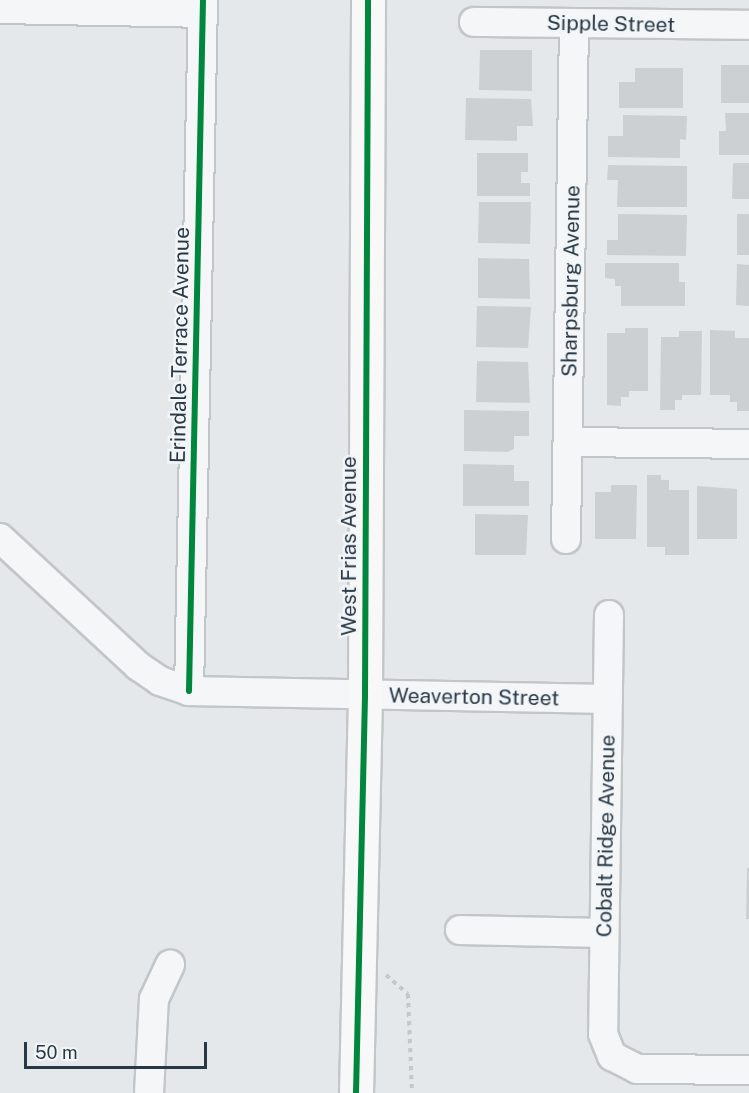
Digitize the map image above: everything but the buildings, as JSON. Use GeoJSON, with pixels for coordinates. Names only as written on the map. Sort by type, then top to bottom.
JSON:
{"type":"FeatureCollection","features":[{"type":"Feature","properties":{"kind":"street","name":"West Frias Avenue"},"geometry":{"type":"LineString","coordinates":[[356,1093],[365,696],[368,0]]}},
{"type":"Feature","properties":{"kind":"street"},"geometry":{"type":"LineString","coordinates":[[0,9],[203,6]]}},
{"type":"Feature","properties":{"kind":"street","name":"Erindale Terrace Avenue"},"geometry":{"type":"LineString","coordinates":[[189,691],[203,6]]}},
{"type":"Feature","properties":{"kind":"street","name":"Sipple Street"},"geometry":{"type":"LineString","coordinates":[[474,22],[749,25]]}},
{"type":"Feature","properties":{"kind":"street","name":"Sharpsburg Avenue"},"geometry":{"type":"LineString","coordinates":[[566,539],[574,23]]}},
{"type":"Feature","properties":{"kind":"street"},"geometry":{"type":"LineString","coordinates":[[568,442],[749,444]]}},
{"type":"Feature","properties":{"kind":"street","name":"Weaverton Street"},"geometry":{"type":"LineString","coordinates":[[0,538],[138,666],[160,681],[189,691],[608,699]]}},
{"type":"Feature","properties":{"kind":"street","name":"Cobalt Ridge Avenue"},"geometry":{"type":"LineString","coordinates":[[609,615],[603,1034],[612,1056],[637,1069],[749,1070]]}},
{"type":"Feature","properties":{"kind":"street"},"geometry":{"type":"LineString","coordinates":[[460,930],[604,933]]}},
{"type":"Feature","properties":{"kind":"street"},"geometry":{"type":"LineString","coordinates":[[149,1093],[154,999],[170,965]]}},
{"type":"Feature","properties":{"kind":"path"},"geometry":{"type":"LineString","coordinates":[[360,955],[408,994],[412,1093]]}},
{"type":"Feature","properties":{"kind":"cycle path"},"geometry":{"type":"LineString","coordinates":[[189,691],[203,0]]}},
{"type":"Feature","properties":{"kind":"cycle path"},"geometry":{"type":"LineString","coordinates":[[356,1093],[365,696],[368,0]]}}]}
